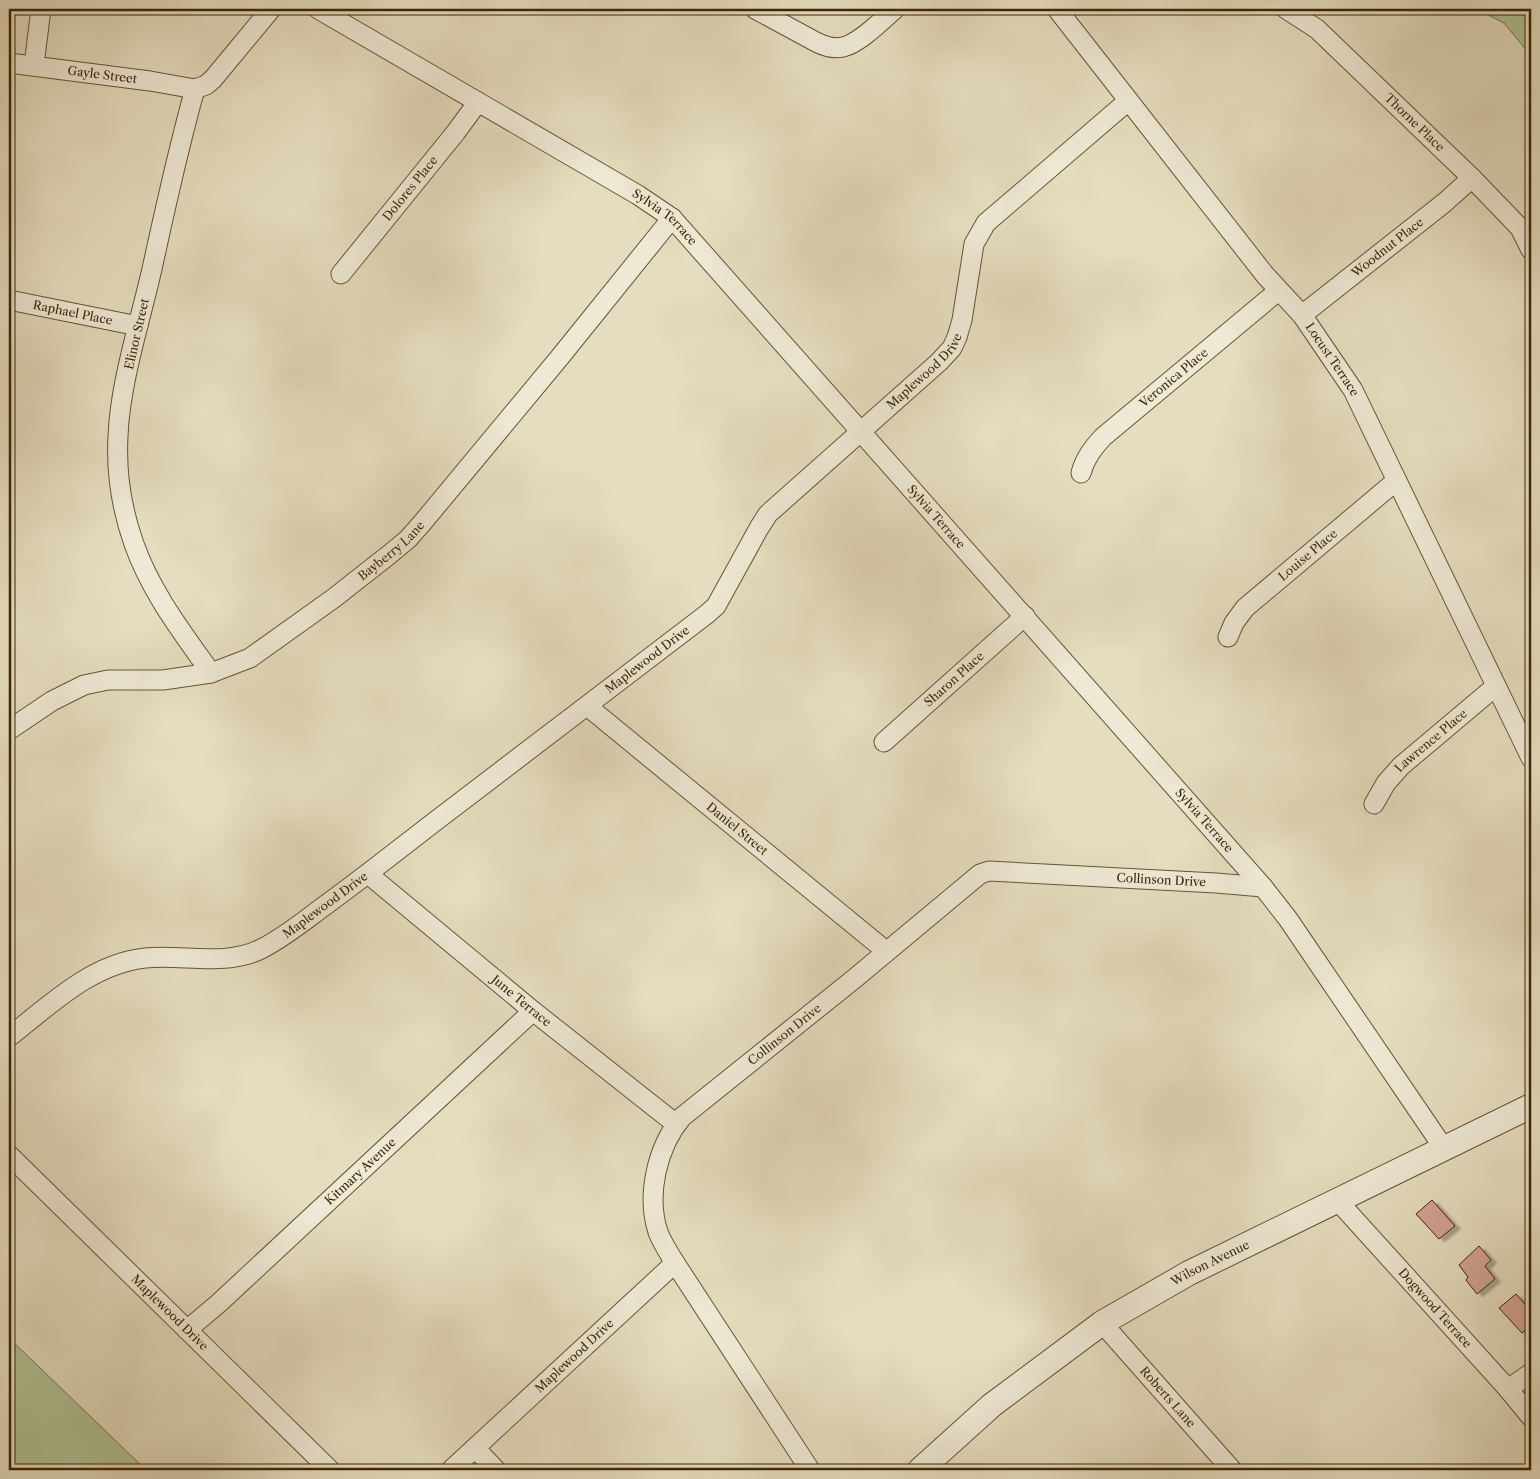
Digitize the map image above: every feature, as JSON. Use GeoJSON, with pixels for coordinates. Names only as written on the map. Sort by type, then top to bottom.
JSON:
{"type":"FeatureCollection","features":[{"type":"Feature","properties":{"kind":"street"},"geometry":{"type":"LineString","coordinates":[[34,65],[41,9]]}},
{"type":"Feature","properties":{"kind":"street"},"geometry":{"type":"LineString","coordinates":[[195,89],[206,85],[213,78],[271,9]]}},
{"type":"Feature","properties":{"kind":"street","name":"Sylvia Terrace"},"geometry":{"type":"LineString","coordinates":[[318,9],[638,195],[672,218],[1264,887],[1294,927],[1443,1148]]}},
{"type":"Feature","properties":{"kind":"street"},"geometry":{"type":"LineString","coordinates":[[755,9],[825,46],[843,47],[857,41],[895,9]]}},
{"type":"Feature","properties":{"kind":"street","name":"Locust Terrace"},"geometry":{"type":"LineString","coordinates":[[1057,9],[1278,291],[1302,315],[1353,390],[1531,758]]}},
{"type":"Feature","properties":{"kind":"street","name":"Thorne Place"},"geometry":{"type":"LineString","coordinates":[[1286,9],[1317,29],[1472,178],[1520,228],[1531,250]]}},
{"type":"Feature","properties":{"kind":"street","name":"Gayle Street"},"geometry":{"type":"LineString","coordinates":[[9,63],[150,81],[195,89]]}},
{"type":"Feature","properties":{"kind":"street","name":"Elinor Street"},"geometry":{"type":"LineString","coordinates":[[195,89],[183,131],[122,397],[118,436],[124,508],[134,543],[156,594],[211,673]]}},
{"type":"Feature","properties":{"kind":"street","name":"Maplewood Drive"},"geometry":{"type":"LineString","coordinates":[[9,1037],[87,978],[123,962],[146,958],[216,959],[232,957],[261,949],[286,934],[368,874],[716,606],[768,514],[939,362],[952,348],[962,320],[974,244],[986,223],[1128,101]]}},
{"type":"Feature","properties":{"kind":"street","name":"Dolores Place"},"geometry":{"type":"LineString","coordinates":[[340,274],[478,102]]}},
{"type":"Feature","properties":{"kind":"street","name":"Woodnut Place"},"geometry":{"type":"LineString","coordinates":[[1302,315],[1444,203],[1472,178]]}},
{"type":"Feature","properties":{"kind":"street","name":"Bayberry Lane"},"geometry":{"type":"LineString","coordinates":[[11,724],[72,690],[92,682],[119,679],[163,680],[211,673],[250,658],[334,598],[408,538],[672,218]]}},
{"type":"Feature","properties":{"kind":"street","name":"Veronica Place"},"geometry":{"type":"LineString","coordinates":[[1081,473],[1084,461],[1103,437],[1278,291]]}},
{"type":"Feature","properties":{"kind":"street","name":"Raphael Place"},"geometry":{"type":"LineString","coordinates":[[9,300],[138,326]]}},
{"type":"Feature","properties":{"kind":"street","name":"Louise Place"},"geometry":{"type":"LineString","coordinates":[[1228,637],[1234,623],[1245,608],[1396,481]]}},
{"type":"Feature","properties":{"kind":"street","name":"Sharon Place"},"geometry":{"type":"LineString","coordinates":[[884,742],[1025,616]]}},
{"type":"Feature","properties":{"kind":"street","name":"Lawrence Place"},"geometry":{"type":"LineString","coordinates":[[1374,804],[1386,783],[1402,766],[1496,686]]}},
{"type":"Feature","properties":{"kind":"street","name":"Daniel Street"},"geometry":{"type":"LineString","coordinates":[[587,706],[886,951]]}},
{"type":"Feature","properties":{"kind":"street","name":"Collinson Drive"},"geometry":{"type":"LineString","coordinates":[[810,1470],[675,1263],[659,1233],[653,1207],[654,1185],[659,1160],[676,1124],[980,874],[989,871],[1264,887]]}},
{"type":"Feature","properties":{"kind":"street","name":"June Terrace"},"geometry":{"type":"LineString","coordinates":[[368,874],[533,1011],[676,1124]]}},
{"type":"Feature","properties":{"kind":"street","name":"Kitmary Avenue"},"geometry":{"type":"LineString","coordinates":[[187,1330],[219,1303],[533,1011]]}},
{"type":"Feature","properties":{"kind":"street","name":"Wilson Avenue"},"geometry":{"type":"LineString","coordinates":[[920,1470],[992,1405],[1102,1323],[1189,1273],[1531,1106]]}},
{"type":"Feature","properties":{"kind":"street","name":"Maplewood Drive"},"geometry":{"type":"LineString","coordinates":[[9,1155],[330,1470]]}},
{"type":"Feature","properties":{"kind":"street","name":"Dogwood Terrace"},"geometry":{"type":"LineString","coordinates":[[1337,1200],[1508,1389],[1531,1417]]}},
{"type":"Feature","properties":{"kind":"street","name":"Maplewood Drive"},"geometry":{"type":"LineString","coordinates":[[451,1470],[476,1449],[675,1263]]}},
{"type":"Feature","properties":{"kind":"street","name":"Roberts Lane"},"geometry":{"type":"LineString","coordinates":[[1102,1323],[1232,1470]]}},
{"type":"Feature","properties":{"kind":"street"},"geometry":{"type":"LineString","coordinates":[[1508,1389],[1531,1373]]}},
{"type":"Feature","properties":{"kind":"street"},"geometry":{"type":"LineString","coordinates":[[476,1449],[496,1470]]}},
{"type":"Feature","properties":{"kind":"green space"},"geometry":{"type":"Polygon","coordinates":[[[1476,9],[1531,9],[1531,56],[1504,23],[1476,9]]]}},
{"type":"Feature","properties":{"kind":"green space"},"geometry":{"type":"Polygon","coordinates":[[[9,1338],[146,1470],[9,1470],[9,1338]]]}},
{"type":"Feature","properties":{"kind":"building"},"geometry":{"type":"Polygon","coordinates":[[[1432,1200],[1455,1226],[1439,1239],[1416,1214],[1432,1200]]]}},
{"type":"Feature","properties":{"kind":"building"},"geometry":{"type":"Polygon","coordinates":[[[1479,1246],[1491,1260],[1485,1266],[1495,1279],[1477,1294],[1466,1280],[1468,1277],[1459,1265],[1479,1246]]]}},
{"type":"Feature","properties":{"kind":"building"},"geometry":{"type":"Polygon","coordinates":[[[1516,1294],[1531,1311],[1531,1324],[1522,1333],[1499,1308],[1516,1294]]]}}]}
